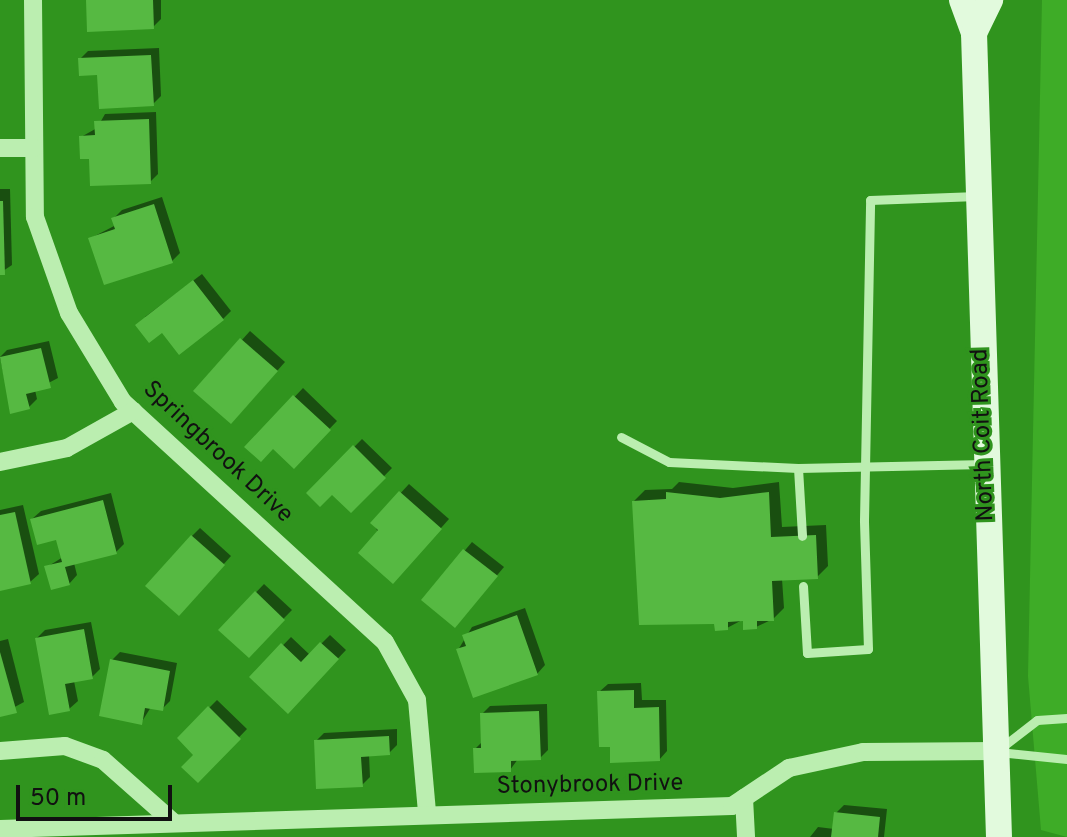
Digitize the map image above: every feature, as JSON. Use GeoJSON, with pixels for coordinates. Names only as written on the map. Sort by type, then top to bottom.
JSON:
{"type":"FeatureCollection","features":[{"type":"Feature","properties":{"kind":"main road","name":"North Coit Road"},"geometry":{"type":"LineString","coordinates":[[962,0],[974,33],[985,464],[999,837]]}},
{"type":"Feature","properties":{"kind":"main road","name":"North Coit Road"},"geometry":{"type":"LineString","coordinates":[[974,33],[990,0]]}},
{"type":"Feature","properties":{"kind":"street","name":"Springbrook Drive"},"geometry":{"type":"LineString","coordinates":[[33,0],[35,217],[69,313],[133,411],[385,642],[417,700],[427,812]]}},
{"type":"Feature","properties":{"kind":"street"},"geometry":{"type":"LineString","coordinates":[[0,148],[34,148]]}},
{"type":"Feature","properties":{"kind":"street"},"geometry":{"type":"LineString","coordinates":[[0,462],[67,448],[133,411]]}},
{"type":"Feature","properties":{"kind":"street"},"geometry":{"type":"LineString","coordinates":[[0,751],[65,746],[103,760],[172,821]]}},
{"type":"Feature","properties":{"kind":"street","name":"Stonybrook Drive"},"geometry":{"type":"LineString","coordinates":[[0,829],[427,812],[643,812],[732,806],[789,768],[863,752],[996,751]]}},
{"type":"Feature","properties":{"kind":"street"},"geometry":{"type":"LineString","coordinates":[[744,798],[746,837]]}},
{"type":"Feature","properties":{"kind":"lane"},"geometry":{"type":"LineString","coordinates":[[803,586],[807,653],[868,649],[864,520],[869,466],[870,200],[977,196]]}},
{"type":"Feature","properties":{"kind":"lane"},"geometry":{"type":"LineString","coordinates":[[621,437],[669,462],[798,468],[985,464]]}},
{"type":"Feature","properties":{"kind":"lane"},"geometry":{"type":"LineString","coordinates":[[798,468],[802,536]]}},
{"type":"Feature","properties":{"kind":"lane"},"geometry":{"type":"LineString","coordinates":[[996,751],[1037,720],[1067,718]]}},
{"type":"Feature","properties":{"kind":"lane"},"geometry":{"type":"LineString","coordinates":[[996,751],[1067,759]]}},
{"type":"Feature","properties":{"kind":"green space"},"geometry":{"type":"Polygon","coordinates":[[[1042,0],[1067,0],[1067,837],[1041,830],[1028,676],[1042,0]]]}},
{"type":"Feature","properties":{"kind":"building"},"geometry":{"type":"Polygon","coordinates":[[[86,0],[153,0],[154,29],[87,32],[86,0]]]}},
{"type":"Feature","properties":{"kind":"building"},"geometry":{"type":"Polygon","coordinates":[[[151,55],[154,106],[99,109],[97,75],[79,76],[78,58],[151,55]]]}},
{"type":"Feature","properties":{"kind":"building"},"geometry":{"type":"Polygon","coordinates":[[[149,119],[151,184],[90,186],[89,159],[80,159],[79,136],[95,135],[94,121],[149,119]]]}},
{"type":"Feature","properties":{"kind":"building"},"geometry":{"type":"Polygon","coordinates":[[[0,201],[3,201],[5,275],[0,275],[0,201]]]}},
{"type":"Feature","properties":{"kind":"building"},"geometry":{"type":"Polygon","coordinates":[[[154,204],[173,263],[104,285],[88,238],[115,229],[111,218],[154,204]]]}},
{"type":"Feature","properties":{"kind":"building"},"geometry":{"type":"Polygon","coordinates":[[[193,280],[224,320],[179,355],[162,333],[149,343],[135,325],[193,280]]]}},
{"type":"Feature","properties":{"kind":"building"},"geometry":{"type":"Polygon","coordinates":[[[240,338],[278,371],[231,424],[193,391],[240,338]]]}},
{"type":"Feature","properties":{"kind":"building"},"geometry":{"type":"Polygon","coordinates":[[[41,348],[51,388],[26,394],[30,409],[10,414],[0,357],[41,348]]]}},
{"type":"Feature","properties":{"kind":"building"},"geometry":{"type":"Polygon","coordinates":[[[293,395],[331,430],[294,469],[273,449],[261,462],[244,447],[293,395]]]}},
{"type":"Feature","properties":{"kind":"building"},"geometry":{"type":"Polygon","coordinates":[[[353,445],[386,478],[351,513],[332,495],[320,507],[306,493],[353,445]]]}},
{"type":"Feature","properties":{"kind":"building"},"geometry":{"type":"Polygon","coordinates":[[[399,491],[442,529],[393,584],[358,553],[378,530],[370,523],[399,491]]]}},
{"type":"Feature","properties":{"kind":"building"},"geometry":{"type":"Polygon","coordinates":[[[666,492],[720,498],[769,492],[771,537],[816,535],[818,579],[772,581],[774,621],[757,621],[757,629],[743,630],[743,621],[728,622],[728,630],[715,631],[714,624],[639,625],[632,501],[666,499],[666,492]]]}},
{"type":"Feature","properties":{"kind":"building"},"geometry":{"type":"Polygon","coordinates":[[[103,500],[117,554],[65,567],[70,585],[51,590],[44,566],[62,562],[56,540],[37,545],[30,519],[103,500]]]}},
{"type":"Feature","properties":{"kind":"building"},"geometry":{"type":"Polygon","coordinates":[[[15,512],[31,584],[0,591],[0,515],[15,512]]]}},
{"type":"Feature","properties":{"kind":"building"},"geometry":{"type":"Polygon","coordinates":[[[191,535],[225,565],[179,616],[145,586],[191,535]]]}},
{"type":"Feature","properties":{"kind":"building"},"geometry":{"type":"Polygon","coordinates":[[[463,549],[498,576],[455,628],[421,600],[463,549]]]}},
{"type":"Feature","properties":{"kind":"building"},"geometry":{"type":"Polygon","coordinates":[[[255,591],[285,620],[249,658],[218,630],[255,591]]]}},
{"type":"Feature","properties":{"kind":"building"},"geometry":{"type":"Polygon","coordinates":[[[517,615],[538,675],[473,698],[456,649],[466,646],[462,635],[517,615]]]}},
{"type":"Feature","properties":{"kind":"building"},"geometry":{"type":"Polygon","coordinates":[[[84,629],[93,679],[65,684],[70,711],[49,715],[35,638],[84,629]]]}},
{"type":"Feature","properties":{"kind":"building"},"geometry":{"type":"Polygon","coordinates":[[[320,642],[339,659],[288,714],[249,677],[281,643],[301,662],[320,642]]]}},
{"type":"Feature","properties":{"kind":"building"},"geometry":{"type":"Polygon","coordinates":[[[0,652],[17,713],[0,717],[0,652]]]}},
{"type":"Feature","properties":{"kind":"building"},"geometry":{"type":"Polygon","coordinates":[[[110,659],[170,671],[163,711],[145,708],[142,725],[99,716],[110,659]]]}},
{"type":"Feature","properties":{"kind":"building"},"geometry":{"type":"Polygon","coordinates":[[[634,690],[634,708],[659,707],[660,761],[610,763],[610,747],[599,747],[597,691],[634,690]]]}},
{"type":"Feature","properties":{"kind":"building"},"geometry":{"type":"Polygon","coordinates":[[[208,706],[241,739],[198,783],[181,767],[193,755],[177,738],[208,706]]]}},
{"type":"Feature","properties":{"kind":"building"},"geometry":{"type":"Polygon","coordinates":[[[539,711],[541,760],[511,761],[511,772],[474,773],[473,748],[481,748],[480,713],[539,711]]]}},
{"type":"Feature","properties":{"kind":"building"},"geometry":{"type":"Polygon","coordinates":[[[389,736],[390,755],[361,757],[363,787],[316,789],[314,740],[389,736]]]}},
{"type":"Feature","properties":{"kind":"building"},"geometry":{"type":"Polygon","coordinates":[[[834,812],[880,817],[878,837],[831,837],[834,812]]]}}]}
